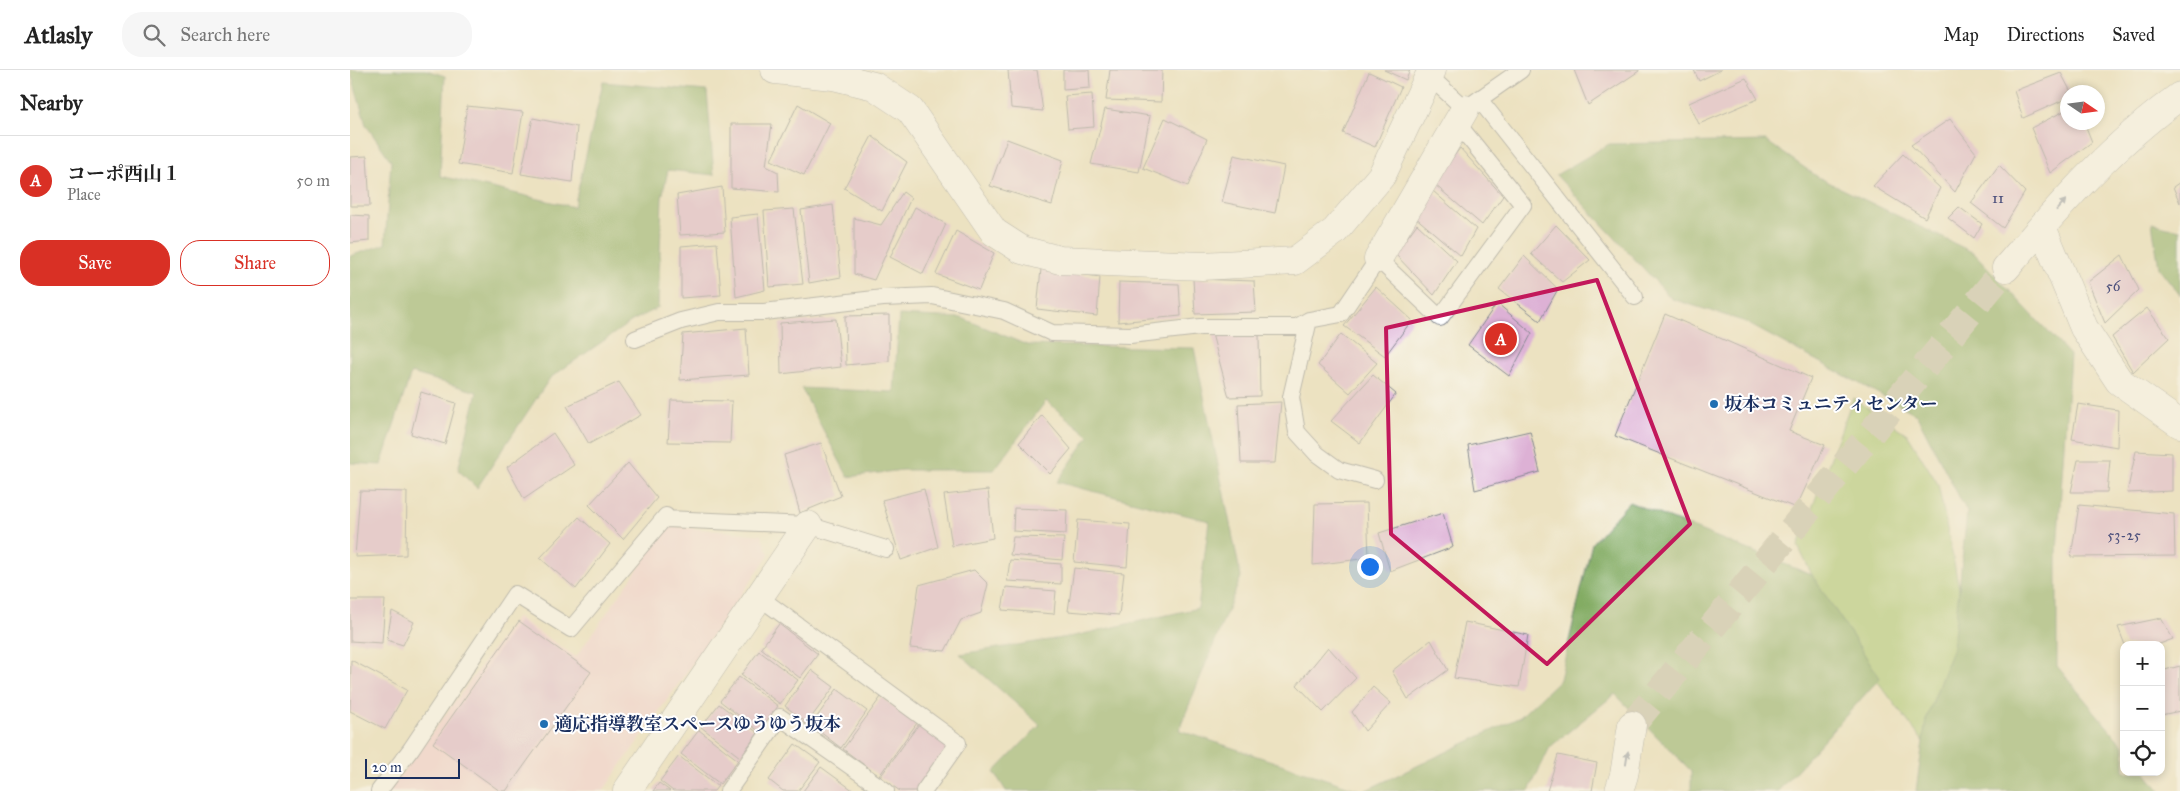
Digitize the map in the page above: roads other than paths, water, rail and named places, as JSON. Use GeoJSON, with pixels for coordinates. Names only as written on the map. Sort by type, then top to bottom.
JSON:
{"type":"FeatureCollection","features":[{"type":"Feature","properties":{"kind":"street"},"geometry":{"type":"LineString","coordinates":[[775,70],[833,76],[874,86],[910,110],[994,232],[1022,250],[1060,260],[1202,266],[1295,260],[1335,231],[1382,175],[1431,73]]}},
{"type":"Feature","properties":{"kind":"street"},"geometry":{"type":"LineString","coordinates":[[2006,268],[2072,192],[2146,120],[2180,96]]}},
{"type":"Feature","properties":{"kind":"street"},"geometry":{"type":"LineString","coordinates":[[1378,259],[1467,110]]}},
{"type":"Feature","properties":{"kind":"street"},"geometry":{"type":"LineString","coordinates":[[2042,227],[2084,328],[2119,381],[2180,424]]}},
{"type":"Feature","properties":{"kind":"street"},"geometry":{"type":"LineString","coordinates":[[627,791],[808,525]]}},
{"type":"Feature","properties":{"kind":"street"},"geometry":{"type":"LineString","coordinates":[[1619,791],[1624,775],[1632,725]]}},
{"type":"Feature","properties":{"kind":"lane"},"geometry":{"type":"LineString","coordinates":[[1467,110],[1521,70]]}},
{"type":"Feature","properties":{"kind":"lane"},"geometry":{"type":"LineString","coordinates":[[1431,73],[1467,110],[1635,297]]}},
{"type":"Feature","properties":{"kind":"lane"},"geometry":{"type":"LineString","coordinates":[[635,339],[681,320],[719,312],[764,312],[883,298],[932,296],[1004,311],[1052,333],[1130,335],[1200,328],[1297,327],[1309,320],[1341,314],[1378,259],[1440,318],[1523,205],[1467,110]]}},
{"type":"Feature","properties":{"kind":"lane"},"geometry":{"type":"LineString","coordinates":[[1309,320],[1291,397],[1297,432],[1317,454],[1339,470],[1375,480]]}},
{"type":"Feature","properties":{"kind":"lane"},"geometry":{"type":"LineString","coordinates":[[379,791],[411,749],[515,594],[571,629],[666,516],[666,519],[808,525],[886,549]]}},
{"type":"Feature","properties":{"kind":"lane"},"geometry":{"type":"LineString","coordinates":[[759,597],[958,743],[924,791]]}},
{"type":"Feature","properties":{"kind":"lane"},"geometry":{"type":"LineString","coordinates":[[728,791],[780,717],[886,791]]}},
{"type":"Feature","properties":{"kind":"tunnel"},"geometry":{"type":"LineString","coordinates":[[1632,725],[2006,268]]}},
{"type":"Feature","properties":{"kind":"place","name":"コーポ西山１"},"geometry":{"type":"Point","coordinates":[1501,339]}},
{"type":"Feature","properties":{"kind":"place","name":"坂本コミュニティセンター"},"geometry":{"type":"Point","coordinates":[1714,404]}},
{"type":"Feature","properties":{"kind":"place","name":"適応指導教室スペースゆうゆう坂本"},"geometry":{"type":"Point","coordinates":[544,724]}}]}
